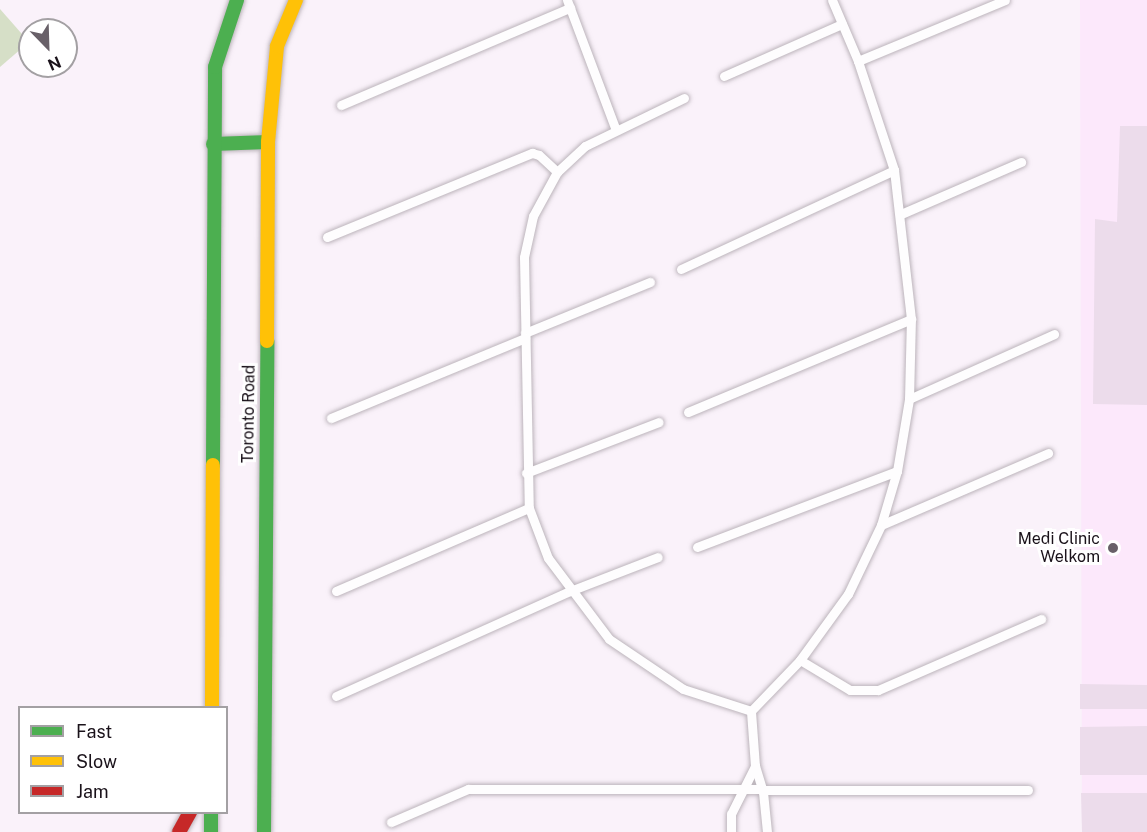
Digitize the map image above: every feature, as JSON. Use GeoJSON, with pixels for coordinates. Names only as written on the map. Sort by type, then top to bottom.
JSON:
{"type":"FeatureCollection","features":[{"type":"Feature","properties":{"kind":"street"},"geometry":{"type":"LineString","coordinates":[[212,706],[215,67],[237,0]]}},
{"type":"Feature","properties":{"kind":"street","name":"Toronto Road"},"geometry":{"type":"LineString","coordinates":[[264,832],[268,142],[277,46],[296,0]]}},
{"type":"Feature","properties":{"kind":"street"},"geometry":{"type":"LineString","coordinates":[[213,144],[268,142]]}},
{"type":"Feature","properties":{"kind":"street"},"geometry":{"type":"LineString","coordinates":[[179,832],[189,814]]}},
{"type":"Feature","properties":{"kind":"street"},"geometry":{"type":"LineString","coordinates":[[211,814],[211,832]]}},
{"type":"Feature","properties":{"kind":"lane"},"geometry":{"type":"LineString","coordinates":[[767,832],[763,792],[755,766],[751,711],[800,660],[848,594],[881,525],[897,471],[909,399],[911,319],[901,214],[894,170],[858,61],[832,0]]}},
{"type":"Feature","properties":{"kind":"lane"},"geometry":{"type":"LineString","coordinates":[[858,61],[1005,0]]}},
{"type":"Feature","properties":{"kind":"lane"},"geometry":{"type":"LineString","coordinates":[[341,105],[568,4],[615,128]]}},
{"type":"Feature","properties":{"kind":"lane"},"geometry":{"type":"LineString","coordinates":[[724,76],[842,24]]}},
{"type":"Feature","properties":{"kind":"lane"},"geometry":{"type":"LineString","coordinates":[[684,98],[615,128],[585,146],[556,172],[532,216],[524,257],[526,473],[529,508],[548,558],[570,591],[609,639],[683,689],[751,711]]}},
{"type":"Feature","properties":{"kind":"lane"},"geometry":{"type":"LineString","coordinates":[[327,237],[532,153],[539,155],[556,172]]}},
{"type":"Feature","properties":{"kind":"lane"},"geometry":{"type":"LineString","coordinates":[[901,214],[1021,162]]}},
{"type":"Feature","properties":{"kind":"lane"},"geometry":{"type":"LineString","coordinates":[[681,269],[894,170]]}},
{"type":"Feature","properties":{"kind":"lane"},"geometry":{"type":"LineString","coordinates":[[331,418],[650,282]]}},
{"type":"Feature","properties":{"kind":"lane"},"geometry":{"type":"LineString","coordinates":[[688,412],[911,319]]}},
{"type":"Feature","properties":{"kind":"lane"},"geometry":{"type":"LineString","coordinates":[[909,399],[1054,334]]}},
{"type":"Feature","properties":{"kind":"lane"},"geometry":{"type":"LineString","coordinates":[[526,473],[659,422]]}},
{"type":"Feature","properties":{"kind":"lane"},"geometry":{"type":"LineString","coordinates":[[881,525],[1047,453]]}},
{"type":"Feature","properties":{"kind":"lane"},"geometry":{"type":"LineString","coordinates":[[697,547],[897,471]]}},
{"type":"Feature","properties":{"kind":"lane"},"geometry":{"type":"LineString","coordinates":[[336,591],[529,508]]}},
{"type":"Feature","properties":{"kind":"lane"},"geometry":{"type":"LineString","coordinates":[[336,696],[570,591],[658,557]]}},
{"type":"Feature","properties":{"kind":"lane"},"geometry":{"type":"LineString","coordinates":[[800,660],[850,690],[878,690],[1041,619]]}},
{"type":"Feature","properties":{"kind":"lane"},"geometry":{"type":"LineString","coordinates":[[731,832],[731,814],[739,792],[755,766]]}},
{"type":"Feature","properties":{"kind":"lane"},"geometry":{"type":"LineString","coordinates":[[392,822],[468,789],[739,792],[1028,790]]}},
{"type":"Feature","properties":{"kind":"shaded area","name":"Medi Clinic Welkom"},"geometry":{"type":"Polygon","coordinates":[[[1080,0],[1147,0],[1147,832],[1082,832],[1080,0]]]}},
{"type":"Feature","properties":{"kind":"green space"},"geometry":{"type":"Polygon","coordinates":[[[0,9],[18,29],[18,51],[0,67],[0,9]]]}},
{"type":"Feature","properties":{"kind":"building"},"geometry":{"type":"Polygon","coordinates":[[[1120,126],[1147,126],[1147,405],[1093,404],[1095,219],[1117,222],[1120,126]]]}},
{"type":"Feature","properties":{"kind":"building"},"geometry":{"type":"Polygon","coordinates":[[[1080,684],[1147,685],[1147,709],[1080,709],[1080,684]]]}},
{"type":"Feature","properties":{"kind":"building"},"geometry":{"type":"Polygon","coordinates":[[[1147,726],[1147,775],[1080,775],[1080,727],[1147,726]]]}},
{"type":"Feature","properties":{"kind":"building"},"geometry":{"type":"Polygon","coordinates":[[[1081,793],[1147,793],[1147,832],[1082,832],[1081,793]]]}},
{"type":"Feature","properties":{"kind":"traffic: fast"},"geometry":{"type":"LineString","coordinates":[[213,465],[215,67],[237,0]]}},
{"type":"Feature","properties":{"kind":"traffic: fast"},"geometry":{"type":"LineString","coordinates":[[213,144],[268,142]]}},
{"type":"Feature","properties":{"kind":"traffic: fast"},"geometry":{"type":"LineString","coordinates":[[264,832],[267,341]]}},
{"type":"Feature","properties":{"kind":"traffic: fast"},"geometry":{"type":"LineString","coordinates":[[211,814],[211,832]]}},
{"type":"Feature","properties":{"kind":"traffic: slow"},"geometry":{"type":"LineString","coordinates":[[267,341],[268,142],[277,46],[296,0]]}},
{"type":"Feature","properties":{"kind":"traffic: slow"},"geometry":{"type":"LineString","coordinates":[[212,706],[213,465]]}},
{"type":"Feature","properties":{"kind":"traffic: jam"},"geometry":{"type":"LineString","coordinates":[[179,832],[189,814]]}},
{"type":"Feature","properties":{"kind":"place","name":"Medi Clinic Welkom"},"geometry":{"type":"Point","coordinates":[1113,548]}}]}
